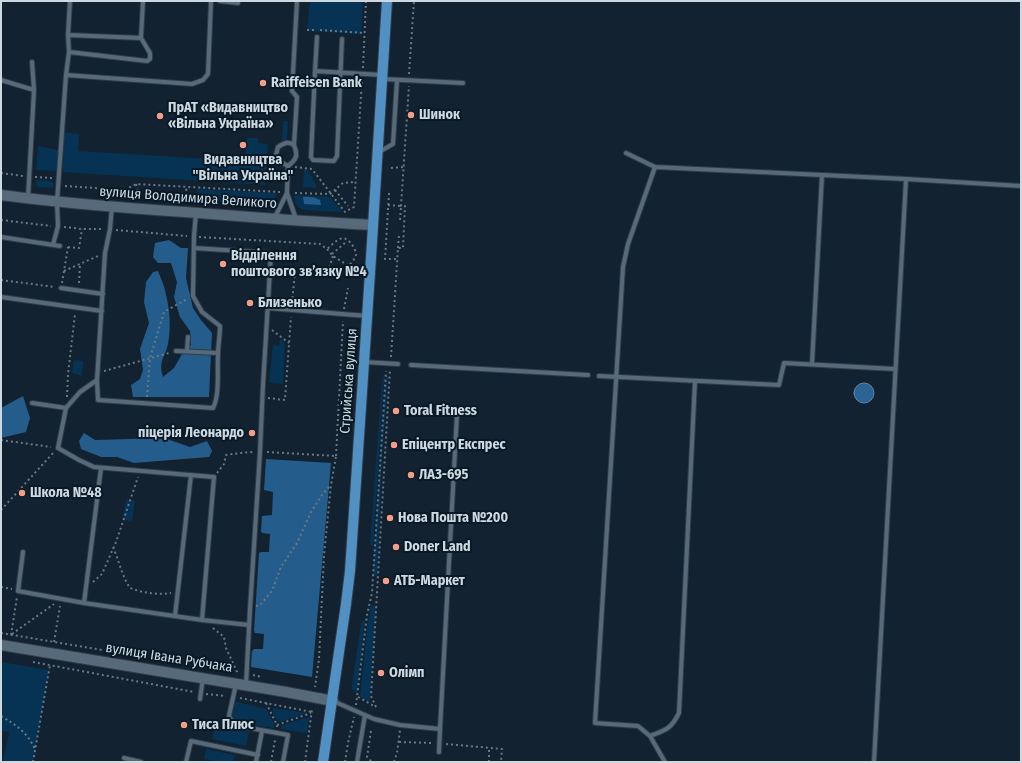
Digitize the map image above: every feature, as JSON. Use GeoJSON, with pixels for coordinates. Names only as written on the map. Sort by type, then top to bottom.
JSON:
{"type":"FeatureCollection","features":[{"type":"Feature","properties":{"kind":"main road","name":"Стрийська вулиця"},"geometry":{"type":"LineString","coordinates":[[323,762],[333,701],[350,571],[387,1]]}},
{"type":"Feature","properties":{"kind":"main road","name":"вулиця Володимира Великого"},"geometry":{"type":"LineString","coordinates":[[1,195],[57,202],[297,221],[373,225]]}},
{"type":"Feature","properties":{"kind":"main road","name":"вулиця Івана Рубчака"},"geometry":{"type":"LineString","coordinates":[[1,645],[203,678],[237,679],[246,685],[333,701]]}},
{"type":"Feature","properties":{"kind":"lane"},"geometry":{"type":"LineString","coordinates":[[53,245],[58,226],[57,202],[69,52],[68,35],[70,1]]}},
{"type":"Feature","properties":{"kind":"lane"},"geometry":{"type":"LineString","coordinates":[[69,52],[147,61],[150,59],[150,53],[141,38],[143,1]]}},
{"type":"Feature","properties":{"kind":"lane"},"geometry":{"type":"LineString","coordinates":[[66,75],[192,84],[203,80],[208,74],[211,1]]}},
{"type":"Feature","properties":{"kind":"lane"},"geometry":{"type":"LineString","coordinates":[[220,1],[238,3]]}},
{"type":"Feature","properties":{"kind":"lane"},"geometry":{"type":"LineString","coordinates":[[288,166],[295,161],[297,152],[294,145],[297,98],[292,91],[297,1]]}},
{"type":"Feature","properties":{"kind":"lane"},"geometry":{"type":"LineString","coordinates":[[68,35],[141,38]]}},
{"type":"Feature","properties":{"kind":"lane"},"geometry":{"type":"LineString","coordinates":[[317,37],[311,158],[313,160],[334,161],[337,156],[342,39]]}},
{"type":"Feature","properties":{"kind":"lane"},"geometry":{"type":"LineString","coordinates":[[28,199],[30,121],[34,90],[32,62]]}},
{"type":"Feature","properties":{"kind":"lane"},"geometry":{"type":"LineString","coordinates":[[315,71],[363,74],[397,80],[463,84]]}},
{"type":"Feature","properties":{"kind":"lane"},"geometry":{"type":"LineString","coordinates":[[1,80],[34,90]]}},
{"type":"Feature","properties":{"kind":"lane"},"geometry":{"type":"LineString","coordinates":[[377,153],[393,144],[397,80]]}},
{"type":"Feature","properties":{"kind":"lane"},"geometry":{"type":"LineString","coordinates":[[288,166],[281,162],[276,155],[278,147],[289,142],[294,145]]}},
{"type":"Feature","properties":{"kind":"lane"},"geometry":{"type":"LineString","coordinates":[[626,153],[655,167],[1021,186]]}},
{"type":"Feature","properties":{"kind":"lane"},"geometry":{"type":"LineString","coordinates":[[288,166],[287,193],[297,221]]}},
{"type":"Feature","properties":{"kind":"lane"},"geometry":{"type":"LineString","coordinates":[[655,167],[628,244],[623,267],[595,723],[638,726],[650,736],[666,762]]}},
{"type":"Feature","properties":{"kind":"lane"},"geometry":{"type":"LineString","coordinates":[[812,364],[822,175]]}},
{"type":"Feature","properties":{"kind":"lane"},"geometry":{"type":"LineString","coordinates":[[874,762],[906,180]]}},
{"type":"Feature","properties":{"kind":"lane"},"geometry":{"type":"LineString","coordinates":[[274,219],[287,193]]}},
{"type":"Feature","properties":{"kind":"lane"},"geometry":{"type":"LineString","coordinates":[[112,206],[110,229],[105,253],[97,380],[98,400],[213,408],[216,404],[217,394],[220,326],[202,312],[193,296],[196,213]]}},
{"type":"Feature","properties":{"kind":"lane"},"geometry":{"type":"LineString","coordinates":[[1,237],[60,246]]}},
{"type":"Feature","properties":{"kind":"lane"},"geometry":{"type":"LineString","coordinates":[[194,248],[271,253],[246,685]]}},
{"type":"Feature","properties":{"kind":"lane"},"geometry":{"type":"LineString","coordinates":[[61,288],[103,294]]}},
{"type":"Feature","properties":{"kind":"lane"},"geometry":{"type":"LineString","coordinates":[[1,296],[102,311]]}},
{"type":"Feature","properties":{"kind":"lane"},"geometry":{"type":"LineString","coordinates":[[268,308],[367,316]]}},
{"type":"Feature","properties":{"kind":"lane"},"geometry":{"type":"LineString","coordinates":[[187,352],[188,337]]}},
{"type":"Feature","properties":{"kind":"lane"},"geometry":{"type":"LineString","coordinates":[[176,351],[218,353]]}},
{"type":"Feature","properties":{"kind":"lane"},"geometry":{"type":"LineString","coordinates":[[364,362],[398,364]]}},
{"type":"Feature","properties":{"kind":"lane"},"geometry":{"type":"LineString","coordinates":[[599,376],[779,385],[784,363],[895,369]]}},
{"type":"Feature","properties":{"kind":"lane"},"geometry":{"type":"LineString","coordinates":[[411,365],[588,375]]}},
{"type":"Feature","properties":{"kind":"lane"},"geometry":{"type":"LineString","coordinates":[[97,380],[80,392],[66,408],[58,448],[94,467],[214,477],[202,620]]}},
{"type":"Feature","properties":{"kind":"lane"},"geometry":{"type":"LineString","coordinates":[[650,736],[666,730],[674,722],[679,713],[695,381]]}},
{"type":"Feature","properties":{"kind":"lane"},"geometry":{"type":"LineString","coordinates":[[32,403],[66,408]]}},
{"type":"Feature","properties":{"kind":"lane"},"geometry":{"type":"LineString","coordinates":[[439,752],[457,414]]}},
{"type":"Feature","properties":{"kind":"lane"},"geometry":{"type":"LineString","coordinates":[[84,603],[101,468]]}},
{"type":"Feature","properties":{"kind":"lane"},"geometry":{"type":"LineString","coordinates":[[175,616],[191,475]]}},
{"type":"Feature","properties":{"kind":"lane"},"geometry":{"type":"LineString","coordinates":[[23,552],[18,591],[84,603],[202,620],[249,625]]}},
{"type":"Feature","properties":{"kind":"lane"},"geometry":{"type":"LineString","coordinates":[[200,699],[203,678]]}},
{"type":"Feature","properties":{"kind":"lane"},"geometry":{"type":"LineString","coordinates":[[237,679],[229,716],[232,722],[238,726],[288,735],[283,762]]}},
{"type":"Feature","properties":{"kind":"lane"},"geometry":{"type":"LineString","coordinates":[[333,701],[374,719],[400,725],[440,729]]}},
{"type":"Feature","properties":{"kind":"lane"},"geometry":{"type":"LineString","coordinates":[[357,762],[364,715]]}},
{"type":"Feature","properties":{"kind":"lane"},"geometry":{"type":"LineString","coordinates":[[256,762],[262,730]]}},
{"type":"Feature","properties":{"kind":"lane"},"geometry":{"type":"LineString","coordinates":[[186,762],[191,741],[258,755]]}},
{"type":"Feature","properties":{"kind":"lane"},"geometry":{"type":"LineString","coordinates":[[124,758],[141,762]]}},
{"type":"Feature","properties":{"kind":"path"},"geometry":{"type":"LineString","coordinates":[[288,166],[312,169],[345,212],[354,207],[363,74],[366,1]]}},
{"type":"Feature","properties":{"kind":"path"},"geometry":{"type":"LineString","coordinates":[[307,30],[364,33]]}},
{"type":"Feature","properties":{"kind":"path"},"geometry":{"type":"LineString","coordinates":[[391,168],[404,167],[400,221]]}},
{"type":"Feature","properties":{"kind":"path"},"geometry":{"type":"LineString","coordinates":[[1,173],[23,176]]}},
{"type":"Feature","properties":{"kind":"path"},"geometry":{"type":"LineString","coordinates":[[34,177],[53,178]]}},
{"type":"Feature","properties":{"kind":"path"},"geometry":{"type":"LineString","coordinates":[[292,193],[330,194],[343,183],[355,182]]}},
{"type":"Feature","properties":{"kind":"path"},"geometry":{"type":"LineString","coordinates":[[59,183],[66,186],[125,190],[136,184],[280,192]]}},
{"type":"Feature","properties":{"kind":"path"},"geometry":{"type":"LineString","coordinates":[[136,184],[138,191]]}},
{"type":"Feature","properties":{"kind":"path"},"geometry":{"type":"LineString","coordinates":[[182,194],[189,187]]}},
{"type":"Feature","properties":{"kind":"path"},"geometry":{"type":"LineString","coordinates":[[335,190],[348,206]]}},
{"type":"Feature","properties":{"kind":"path"},"geometry":{"type":"LineString","coordinates":[[389,194],[384,258],[397,259]]}},
{"type":"Feature","properties":{"kind":"path"},"geometry":{"type":"LineString","coordinates":[[388,205],[405,206],[403,248],[398,248]]}},
{"type":"Feature","properties":{"kind":"path"},"geometry":{"type":"LineString","coordinates":[[1,220],[58,226]]}},
{"type":"Feature","properties":{"kind":"path"},"geometry":{"type":"LineString","coordinates":[[1,280],[61,288],[68,246],[78,248],[82,229]]}},
{"type":"Feature","properties":{"kind":"path"},"geometry":{"type":"LineString","coordinates":[[388,364],[371,696],[376,707],[358,697],[367,615],[372,593],[388,364],[399,234]]}},
{"type":"Feature","properties":{"kind":"path"},"geometry":{"type":"LineString","coordinates":[[327,249],[340,238],[344,238],[348,240],[356,250],[355,257],[349,266],[333,256]]}},
{"type":"Feature","properties":{"kind":"path"},"geometry":{"type":"LineString","coordinates":[[274,270],[327,274],[333,256],[332,254],[346,242]]}},
{"type":"Feature","properties":{"kind":"path"},"geometry":{"type":"LineString","coordinates":[[64,270],[105,253]]}},
{"type":"Feature","properties":{"kind":"path"},"geometry":{"type":"LineString","coordinates":[[78,291],[80,264]]}},
{"type":"Feature","properties":{"kind":"path"},"geometry":{"type":"LineString","coordinates":[[262,398],[285,400],[295,272]]}},
{"type":"Feature","properties":{"kind":"path"},"geometry":{"type":"LineString","coordinates":[[315,687],[319,659],[324,555],[331,485],[336,456],[343,314],[348,288]]}},
{"type":"Feature","properties":{"kind":"path"},"geometry":{"type":"LineString","coordinates":[[146,404],[150,358],[164,312],[193,296]]}},
{"type":"Feature","properties":{"kind":"path"},"geometry":{"type":"LineString","coordinates":[[66,408],[68,374],[76,307]]}},
{"type":"Feature","properties":{"kind":"path"},"geometry":{"type":"LineString","coordinates":[[267,325],[289,343]]}},
{"type":"Feature","properties":{"kind":"path"},"geometry":{"type":"LineString","coordinates":[[98,374],[176,351]]}},
{"type":"Feature","properties":{"kind":"path"},"geometry":{"type":"LineString","coordinates":[[1,440],[58,448]]}},
{"type":"Feature","properties":{"kind":"path"},"geometry":{"type":"LineString","coordinates":[[1,510],[58,448]]}},
{"type":"Feature","properties":{"kind":"path"},"geometry":{"type":"LineString","coordinates":[[214,477],[224,464],[226,455],[240,452],[336,456]]}},
{"type":"Feature","properties":{"kind":"path"},"geometry":{"type":"LineString","coordinates":[[86,590],[102,574],[137,479],[142,471]]}},
{"type":"Feature","properties":{"kind":"path"},"geometry":{"type":"LineString","coordinates":[[250,609],[260,605],[272,591],[281,567],[297,543],[311,512],[322,495],[331,485]]}},
{"type":"Feature","properties":{"kind":"path"},"geometry":{"type":"LineString","coordinates":[[113,547],[119,560],[124,580],[130,588],[138,591],[158,594],[177,592]]}},
{"type":"Feature","properties":{"kind":"path"},"geometry":{"type":"LineString","coordinates":[[1,587],[18,591],[11,635],[61,598]]}},
{"type":"Feature","properties":{"kind":"path"},"geometry":{"type":"LineString","coordinates":[[372,593],[377,593]]}},
{"type":"Feature","properties":{"kind":"path"},"geometry":{"type":"LineString","coordinates":[[54,642],[61,598]]}},
{"type":"Feature","properties":{"kind":"path"},"geometry":{"type":"LineString","coordinates":[[202,620],[224,637],[226,648],[237,679]]}},
{"type":"Feature","properties":{"kind":"path"},"geometry":{"type":"LineString","coordinates":[[29,661],[230,697]]}},
{"type":"Feature","properties":{"kind":"path"},"geometry":{"type":"LineString","coordinates":[[33,762],[50,665]]}},
{"type":"Feature","properties":{"kind":"path"},"geometry":{"type":"LineString","coordinates":[[223,696],[224,691]]}},
{"type":"Feature","properties":{"kind":"path"},"geometry":{"type":"LineString","coordinates":[[236,697],[312,712]]}},
{"type":"Feature","properties":{"kind":"path"},"geometry":{"type":"LineString","coordinates":[[266,703],[277,725],[271,762]]}},
{"type":"Feature","properties":{"kind":"path"},"geometry":{"type":"LineString","coordinates":[[285,707],[286,703]]}},
{"type":"Feature","properties":{"kind":"path"},"geometry":{"type":"LineString","coordinates":[[345,762],[355,711]]}},
{"type":"Feature","properties":{"kind":"path"},"geometry":{"type":"LineString","coordinates":[[277,725],[312,712]]}},
{"type":"Feature","properties":{"kind":"path"},"geometry":{"type":"LineString","coordinates":[[305,762],[312,712]]}},
{"type":"Feature","properties":{"kind":"path"},"geometry":{"type":"LineString","coordinates":[[1,716],[23,731],[30,739],[35,750]]}},
{"type":"Feature","properties":{"kind":"path"},"geometry":{"type":"LineString","coordinates":[[394,762],[397,753],[400,725]]}},
{"type":"Feature","properties":{"kind":"path"},"geometry":{"type":"LineString","coordinates":[[371,731],[367,757],[372,762]]}},
{"type":"Feature","properties":{"kind":"path"},"geometry":{"type":"LineString","coordinates":[[398,742],[502,749],[501,762]]}},
{"type":"Feature","properties":{"kind":"path"},"geometry":{"type":"LineString","coordinates":[[489,748],[489,762]]}},
{"type":"Feature","properties":{"kind":"shaded area"},"geometry":{"type":"Polygon","coordinates":[[[310,1],[363,1],[361,34],[307,31],[310,1]]]}},
{"type":"Feature","properties":{"kind":"shaded area"},"geometry":{"type":"Polygon","coordinates":[[[283,121],[288,121],[287,140],[282,140],[283,121]]]}},
{"type":"Feature","properties":{"kind":"shaded area"},"geometry":{"type":"Polygon","coordinates":[[[64,132],[79,134],[78,151],[245,161],[247,138],[258,138],[258,143],[268,144],[265,185],[63,172],[64,132]]]}},
{"type":"Feature","properties":{"kind":"shaded area"},"geometry":{"type":"Polygon","coordinates":[[[38,146],[58,150],[56,171],[36,170],[38,146]]]}},
{"type":"Feature","properties":{"kind":"shaded area"},"geometry":{"type":"Polygon","coordinates":[[[304,170],[308,170],[316,185],[316,188],[303,187],[304,170]]]}},
{"type":"Feature","properties":{"kind":"shaded area"},"geometry":{"type":"Polygon","coordinates":[[[36,180],[49,181],[53,183],[53,188],[37,187],[36,180]]]}},
{"type":"Feature","properties":{"kind":"shaded area"},"geometry":{"type":"Polygon","coordinates":[[[196,189],[277,193],[271,206],[215,201],[200,197],[196,189]]]}},
{"type":"Feature","properties":{"kind":"shaded area"},"geometry":{"type":"Polygon","coordinates":[[[294,195],[330,197],[342,211],[303,210],[296,204],[294,195]]]}},
{"type":"Feature","properties":{"kind":"shaded area"},"geometry":{"type":"Polygon","coordinates":[[[303,197],[318,199],[320,200],[321,205],[304,204],[303,197]]]}},
{"type":"Feature","properties":{"kind":"shaded area"},"geometry":{"type":"Polygon","coordinates":[[[169,240],[181,248],[188,248],[186,278],[193,308],[212,333],[209,397],[133,397],[131,385],[140,379],[143,370],[140,349],[149,323],[144,302],[146,282],[153,272],[158,271],[162,280],[169,313],[169,338],[161,367],[163,377],[174,368],[182,354],[191,345],[190,331],[180,317],[174,297],[177,282],[171,263],[158,263],[153,257],[155,243],[169,240]]]}},
{"type":"Feature","properties":{"kind":"shaded area"},"geometry":{"type":"Polygon","coordinates":[[[280,339],[285,343],[283,384],[269,383],[273,344],[279,346],[280,339]]]}},
{"type":"Feature","properties":{"kind":"shaded area"},"geometry":{"type":"Polygon","coordinates":[[[74,360],[83,361],[82,376],[72,373],[74,360]]]}},
{"type":"Feature","properties":{"kind":"shaded area"},"geometry":{"type":"Polygon","coordinates":[[[386,375],[388,376],[382,460],[377,576],[373,575],[386,375]]]}},
{"type":"Feature","properties":{"kind":"shaded area"},"geometry":{"type":"Polygon","coordinates":[[[384,376],[373,547],[370,544],[382,380],[384,376]]]}},
{"type":"Feature","properties":{"kind":"shaded area"},"geometry":{"type":"Polygon","coordinates":[[[860,383],[868,383],[874,389],[874,397],[868,403],[860,403],[854,397],[854,389],[860,383]]]}},
{"type":"Feature","properties":{"kind":"shaded area"},"geometry":{"type":"Polygon","coordinates":[[[23,396],[30,418],[26,432],[1,438],[1,408],[23,396]]]}},
{"type":"Feature","properties":{"kind":"shaded area"},"geometry":{"type":"Polygon","coordinates":[[[84,433],[95,440],[164,438],[190,447],[207,441],[212,451],[209,457],[134,463],[117,457],[101,457],[81,449],[79,441],[84,433]]]}},
{"type":"Feature","properties":{"kind":"shaded area"},"geometry":{"type":"Polygon","coordinates":[[[266,459],[331,463],[312,677],[251,667],[252,651],[254,649],[263,649],[264,634],[255,633],[254,630],[259,553],[269,552],[270,534],[262,533],[261,531],[262,516],[272,515],[273,492],[264,490],[266,459]]]}},
{"type":"Feature","properties":{"kind":"shaded area"},"geometry":{"type":"Polygon","coordinates":[[[126,500],[135,500],[132,521],[123,520],[126,500]]]}},
{"type":"Feature","properties":{"kind":"shaded area"},"geometry":{"type":"Polygon","coordinates":[[[371,605],[376,606],[370,700],[368,702],[360,697],[367,628],[371,605]]]}},
{"type":"Feature","properties":{"kind":"shaded area"},"geometry":{"type":"Polygon","coordinates":[[[365,618],[357,693],[352,689],[352,686],[361,624],[365,618]]]}},
{"type":"Feature","properties":{"kind":"shaded area"},"geometry":{"type":"Polygon","coordinates":[[[1,662],[49,670],[33,762],[3,762],[9,732],[1,731],[1,662]]]}},
{"type":"Feature","properties":{"kind":"shaded area"},"geometry":{"type":"Polygon","coordinates":[[[236,702],[266,709],[274,723],[274,728],[237,722],[232,717],[236,702]]]}},
{"type":"Feature","properties":{"kind":"shaded area"},"geometry":{"type":"Polygon","coordinates":[[[273,708],[307,713],[280,722],[277,720],[273,712],[273,708]]]}},
{"type":"Feature","properties":{"kind":"shaded area"},"geometry":{"type":"Polygon","coordinates":[[[309,717],[307,733],[280,729],[282,725],[309,717]]]}},
{"type":"Feature","properties":{"kind":"shaded area"},"geometry":{"type":"Polygon","coordinates":[[[225,720],[232,726],[249,731],[246,746],[212,739],[216,721],[225,720]]]}},
{"type":"Feature","properties":{"kind":"shaded area"},"geometry":{"type":"Polygon","coordinates":[[[206,749],[235,755],[233,762],[220,762],[204,759],[206,749]]]}},
{"type":"Feature","properties":{"kind":"place","name":"Raiffeisen Bank"},"geometry":{"type":"Point","coordinates":[263,83]}},
{"type":"Feature","properties":{"kind":"place","name":"Шинок"},"geometry":{"type":"Point","coordinates":[411,115]}},
{"type":"Feature","properties":{"kind":"place","name":"ПрАТ «Видавництво «Вільна Україна»"},"geometry":{"type":"Point","coordinates":[160,116]}},
{"type":"Feature","properties":{"kind":"place","name":"Видавництва \"Вільна Україна\""},"geometry":{"type":"Point","coordinates":[243,145]}},
{"type":"Feature","properties":{"kind":"place","name":"Відділення поштового зв’язку №4"},"geometry":{"type":"Point","coordinates":[223,264]}},
{"type":"Feature","properties":{"kind":"place","name":"Близенько"},"geometry":{"type":"Point","coordinates":[250,303]}},
{"type":"Feature","properties":{"kind":"place","name":"Toral Fitness"},"geometry":{"type":"Point","coordinates":[396,411]}},
{"type":"Feature","properties":{"kind":"place","name":"піцерія Леонардо"},"geometry":{"type":"Point","coordinates":[252,433]}},
{"type":"Feature","properties":{"kind":"place","name":"Епіцентр Експрес"},"geometry":{"type":"Point","coordinates":[394,445]}},
{"type":"Feature","properties":{"kind":"place","name":"ЛАЗ-695"},"geometry":{"type":"Point","coordinates":[411,475]}},
{"type":"Feature","properties":{"kind":"place","name":"Школа №48"},"geometry":{"type":"Point","coordinates":[22,493]}},
{"type":"Feature","properties":{"kind":"place","name":"Нова Пошта №200"},"geometry":{"type":"Point","coordinates":[390,518]}},
{"type":"Feature","properties":{"kind":"place","name":"Doner Land"},"geometry":{"type":"Point","coordinates":[396,547]}},
{"type":"Feature","properties":{"kind":"place","name":"АТБ-Маркет"},"geometry":{"type":"Point","coordinates":[386,581]}},
{"type":"Feature","properties":{"kind":"place","name":"Олімп"},"geometry":{"type":"Point","coordinates":[381,673]}},
{"type":"Feature","properties":{"kind":"place","name":"Тиса Плюс"},"geometry":{"type":"Point","coordinates":[184,725]}}]}
